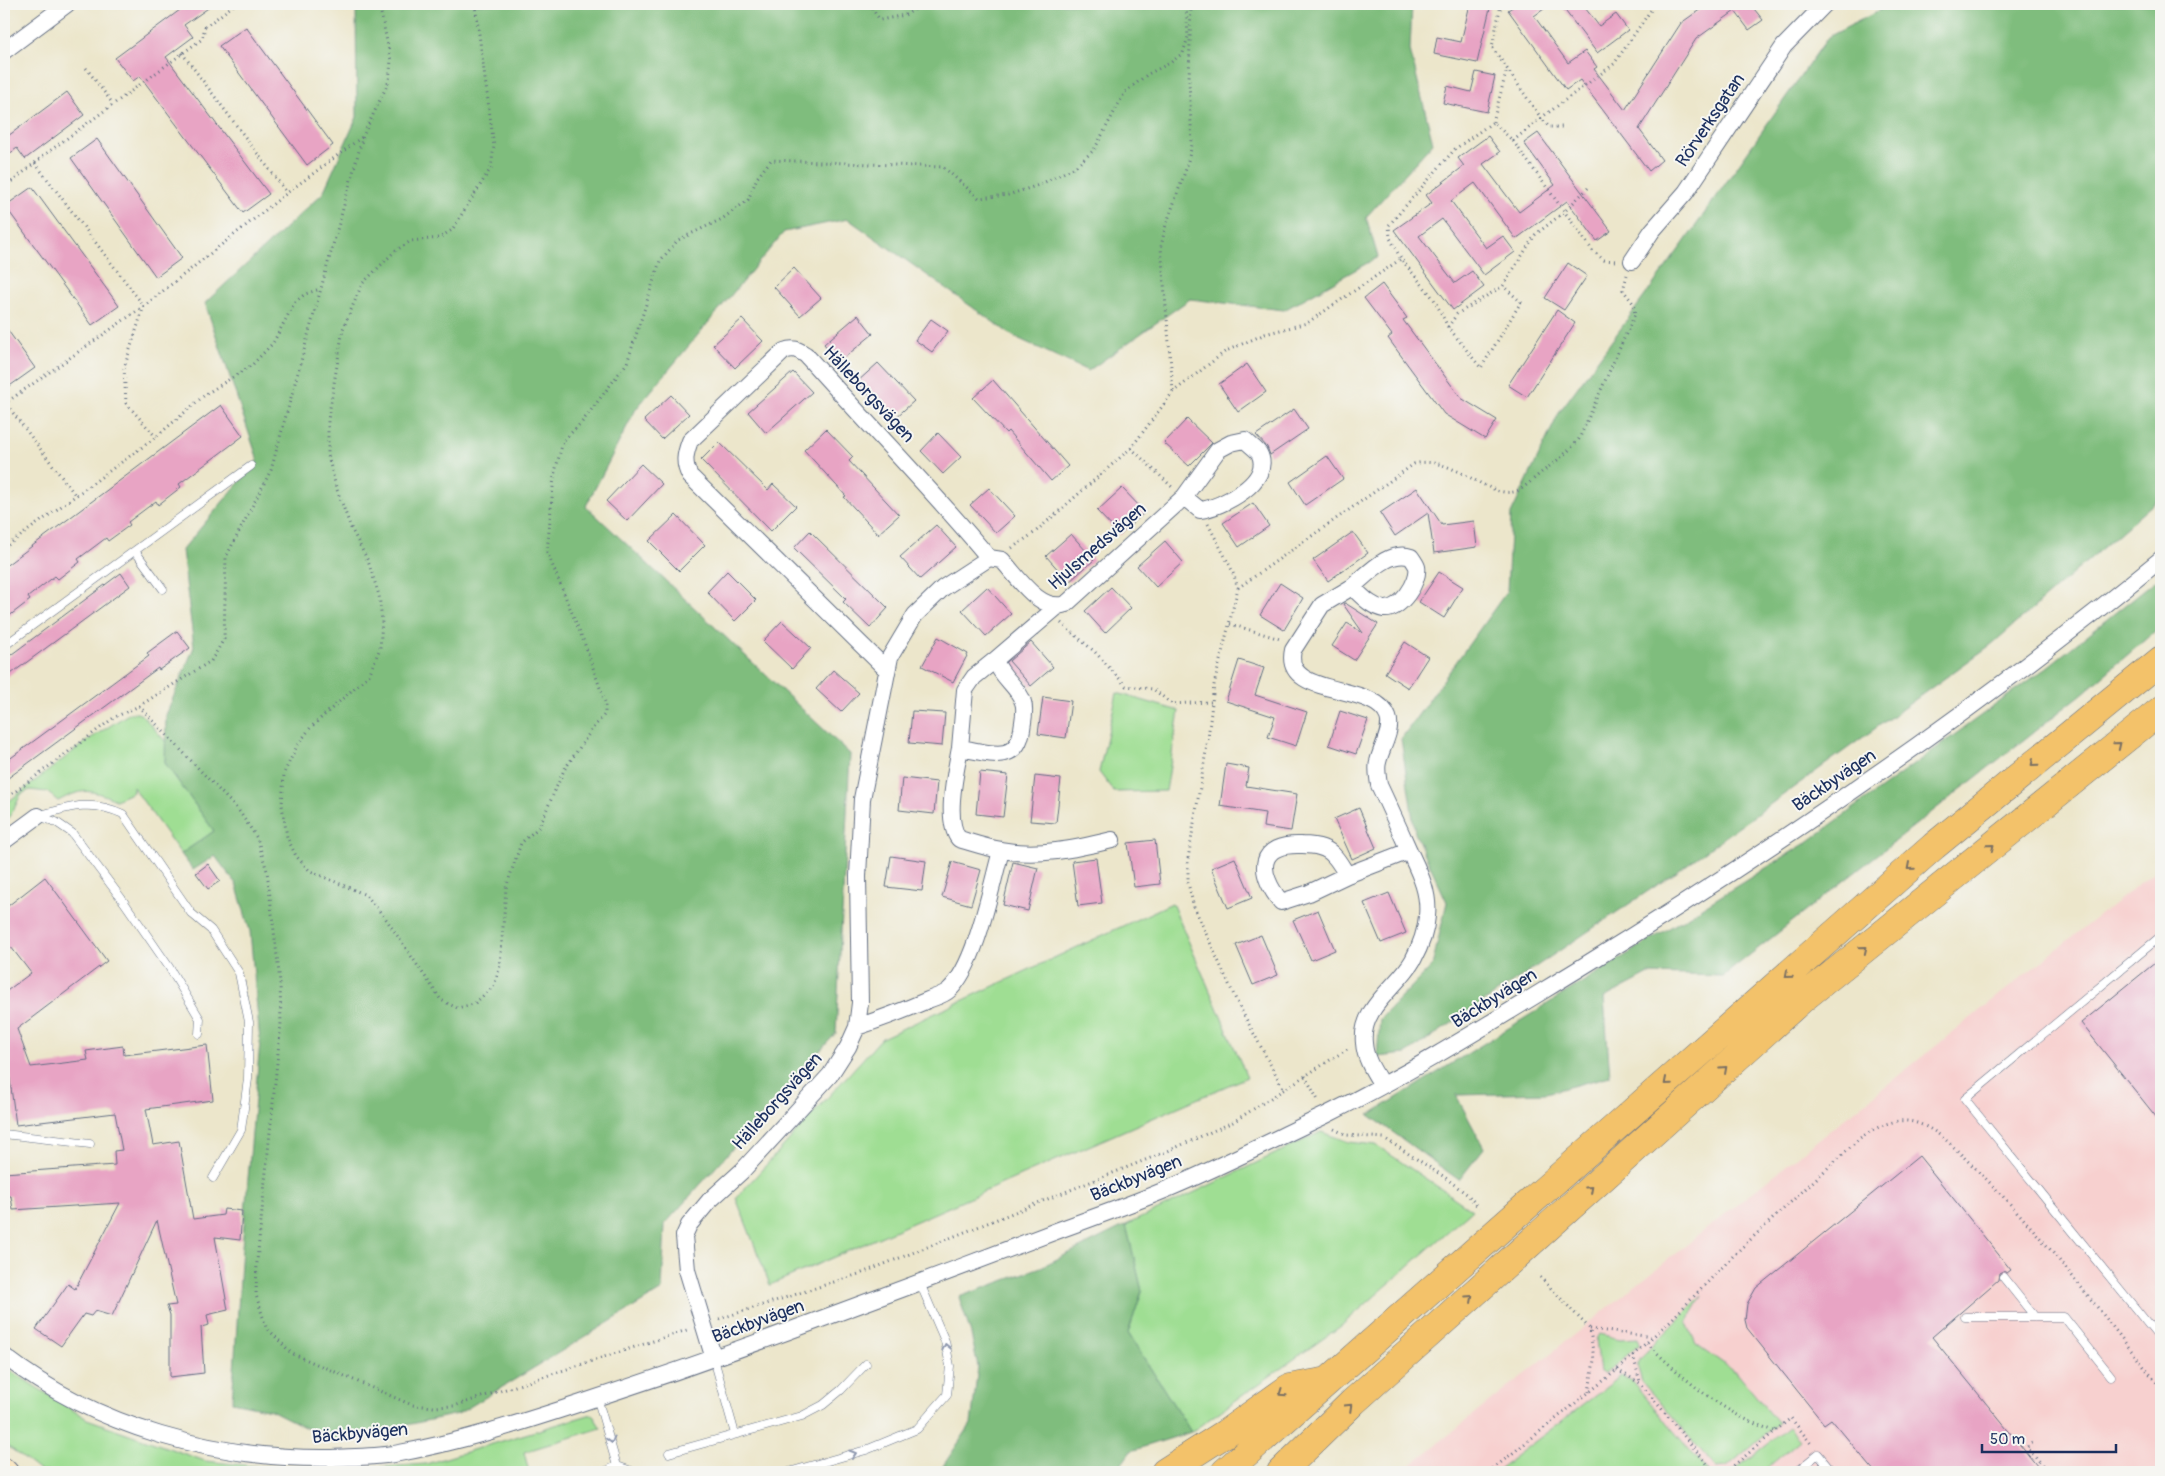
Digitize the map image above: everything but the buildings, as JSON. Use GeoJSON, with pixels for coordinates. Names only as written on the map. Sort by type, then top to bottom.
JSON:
{"type":"FeatureCollection","features":[{"type":"Feature","properties":{"kind":"highway"},"geometry":{"type":"LineString","coordinates":[[1225,1472],[1934,846],[2161,660]]}},
{"type":"Feature","properties":{"kind":"highway"},"geometry":{"type":"LineString","coordinates":[[1280,1472],[1353,1402],[1802,999],[2161,710]]}},
{"type":"Feature","properties":{"kind":"highway"},"geometry":{"type":"LineString","coordinates":[[1165,1472],[1226,1433],[1289,1388],[1328,1381]]}},
{"type":"Feature","properties":{"kind":"main road"},"geometry":{"type":"LineString","coordinates":[[4,1469],[7,1472]]}},
{"type":"Feature","properties":{"kind":"street"},"geometry":{"type":"LineString","coordinates":[[4,51],[67,4]]}},
{"type":"Feature","properties":{"kind":"street","name":"Rörverksgatan"},"geometry":{"type":"LineString","coordinates":[[1632,261],[1652,231],[1686,192],[1784,46],[1825,4]]}},
{"type":"Feature","properties":{"kind":"street","name":"Hälleborgsvägen"},"geometry":{"type":"LineString","coordinates":[[714,1359],[687,1270],[684,1236],[689,1225],[709,1201],[742,1171],[830,1075],[848,1047],[856,1027],[860,1003],[858,876],[862,799],[886,669],[894,649],[915,615],[943,588],[996,559],[856,412],[806,356],[797,349],[791,348],[784,351],[690,440],[685,454],[685,466],[690,476],[886,669]]}},
{"type":"Feature","properties":{"kind":"street","name":"Hjulsmedsvägen"},"geometry":{"type":"LineString","coordinates":[[996,559],[1042,603],[1057,607],[1066,604],[1184,497],[1218,450],[1231,443],[1245,440],[1259,453],[1261,467],[1259,475],[1239,494],[1212,509],[1200,510]]}},
{"type":"Feature","properties":{"kind":"street"},"geometry":{"type":"LineString","coordinates":[[1184,497],[1200,510]]}},
{"type":"Feature","properties":{"kind":"street","name":"Bäckbyvägen"},"geometry":{"type":"LineString","coordinates":[[4,1356],[55,1390],[89,1408],[169,1437],[233,1452],[294,1458],[356,1457],[392,1454],[526,1420],[714,1359],[920,1283],[1172,1187],[1326,1115],[1454,1046],[1638,934],[1734,872],[1884,770],[2092,616],[2161,558]]}},
{"type":"Feature","properties":{"kind":"street"},"geometry":{"type":"LineString","coordinates":[[1352,588],[1322,606],[1297,644],[1291,658],[1294,669],[1299,675],[1320,685],[1366,698],[1382,706],[1388,717],[1389,726],[1378,761],[1379,785],[1418,869],[1425,889],[1427,915],[1424,932],[1413,960],[1378,1002],[1368,1018],[1364,1042],[1370,1066],[1382,1085]]}},
{"type":"Feature","properties":{"kind":"street"},"geometry":{"type":"LineString","coordinates":[[1057,607],[974,677],[965,690],[951,819],[959,839],[1001,850],[1052,852],[1112,840]]}},
{"type":"Feature","properties":{"kind":"street"},"geometry":{"type":"LineString","coordinates":[[960,748],[1001,754],[1011,752],[1018,745],[1024,717],[1023,701],[1016,689],[1000,672],[995,660]]}},
{"type":"Feature","properties":{"kind":"street"},"geometry":{"type":"LineString","coordinates":[[4,841],[38,816]]}},
{"type":"Feature","properties":{"kind":"street"},"geometry":{"type":"LineString","coordinates":[[1347,875],[1334,855],[1324,848],[1308,845],[1291,844],[1277,848],[1268,854],[1265,862],[1269,884],[1281,902],[1309,893],[1347,875],[1409,851]]}},
{"type":"Feature","properties":{"kind":"street"},"geometry":{"type":"LineString","coordinates":[[856,1027],[920,1004],[948,991],[955,984],[962,974],[976,942],[1001,850]]}},
{"type":"Feature","properties":{"kind":"lane"},"geometry":{"type":"LineString","coordinates":[[4,646],[251,466]]}},
{"type":"Feature","properties":{"kind":"lane"},"geometry":{"type":"LineString","coordinates":[[135,551],[163,589]]}},
{"type":"Feature","properties":{"kind":"lane"},"geometry":{"type":"LineString","coordinates":[[38,816],[76,805],[108,806],[123,814],[191,913],[211,930],[239,973],[248,1022],[248,1079],[241,1130],[213,1178]]}},
{"type":"Feature","properties":{"kind":"lane"},"geometry":{"type":"LineString","coordinates":[[38,816],[56,822],[72,833],[124,902],[169,967],[200,1019],[199,1034]]}},
{"type":"Feature","properties":{"kind":"lane"},"geometry":{"type":"LineString","coordinates":[[2161,936],[1965,1099],[2161,1340]]}},
{"type":"Feature","properties":{"kind":"lane"},"geometry":{"type":"LineString","coordinates":[[4,1134],[90,1144]]}},
{"type":"Feature","properties":{"kind":"lane"},"geometry":{"type":"LineString","coordinates":[[2003,1277],[2035,1317]]}},
{"type":"Feature","properties":{"kind":"lane"},"geometry":{"type":"LineString","coordinates":[[789,1472],[866,1450],[917,1429],[947,1395],[950,1366],[945,1341],[920,1283]]}},
{"type":"Feature","properties":{"kind":"lane"},"geometry":{"type":"LineString","coordinates":[[1966,1316],[2064,1317],[2111,1376]]}},
{"type":"Feature","properties":{"kind":"lane"},"geometry":{"type":"LineString","coordinates":[[714,1359],[735,1434]]}},
{"type":"Feature","properties":{"kind":"lane"},"geometry":{"type":"LineString","coordinates":[[669,1453],[802,1416],[823,1405],[841,1390],[866,1364]]}},
{"type":"Feature","properties":{"kind":"lane"},"geometry":{"type":"LineString","coordinates":[[597,1398],[618,1466]]}},
{"type":"Feature","properties":{"kind":"lane"},"geometry":{"type":"LineString","coordinates":[[1796,1472],[1818,1454],[1834,1472]]}},
{"type":"Feature","properties":{"kind":"lane"},"geometry":{"type":"LineString","coordinates":[[604,1472],[618,1466],[634,1472]]}},
{"type":"Feature","properties":{"kind":"path"},"geometry":{"type":"LineString","coordinates":[[4,188],[113,104],[202,39],[205,27],[234,4]]}},
{"type":"Feature","properties":{"kind":"path"},"geometry":{"type":"LineString","coordinates":[[4,800],[115,717],[139,706],[211,661],[224,638],[226,557],[271,470],[363,136],[389,81],[391,60],[379,4]]}},
{"type":"Feature","properties":{"kind":"path"},"geometry":{"type":"LineString","coordinates":[[475,4],[494,146],[491,168],[452,230],[439,238],[411,241],[395,251],[362,284],[343,329],[333,383],[328,420],[328,456],[336,487],[351,528],[368,562],[379,595],[382,621],[380,648],[369,675],[311,727],[297,746],[284,774],[282,805],[287,837],[296,856],[310,871],[366,896],[386,919],[441,1000],[457,1008],[474,1004],[494,986],[500,966],[506,888],[522,843],[540,827],[564,770],[605,714],[605,702],[584,642],[547,552],[554,476],[563,441],[582,422],[627,363],[660,261],[678,240],[722,220],[748,200],[757,178],[771,160],[943,167],[979,198],[1008,195],[1046,181],[1075,167],[1094,150],[1125,92],[1148,74],[1170,63],[1183,53],[1188,37],[1186,4]]}},
{"type":"Feature","properties":{"kind":"path"},"geometry":{"type":"LineString","coordinates":[[869,4],[880,20],[905,15],[924,4]]}},
{"type":"Feature","properties":{"kind":"path"},"geometry":{"type":"LineString","coordinates":[[1173,392],[1161,247],[1165,228],[1186,169],[1192,145],[1189,81],[1191,4]]}},
{"type":"Feature","properties":{"kind":"path"},"geometry":{"type":"LineString","coordinates":[[1501,4],[1492,47],[1549,127],[1564,127]]}},
{"type":"Feature","properties":{"kind":"path"},"geometry":{"type":"LineString","coordinates":[[1513,141],[1614,64],[1655,4]]}},
{"type":"Feature","properties":{"kind":"path"},"geometry":{"type":"LineString","coordinates":[[182,53],[287,193]]}},
{"type":"Feature","properties":{"kind":"path"},"geometry":{"type":"LineString","coordinates":[[86,68],[113,104]]}},
{"type":"Feature","properties":{"kind":"path"},"geometry":{"type":"LineString","coordinates":[[1504,286],[1521,302],[1480,368],[1448,327],[1434,299],[1401,259],[1390,238],[1389,225],[1455,149],[1493,122],[1507,68]]}},
{"type":"Feature","properties":{"kind":"path"},"geometry":{"type":"LineString","coordinates":[[1238,588],[1414,464],[1428,461],[1441,463],[1499,490],[1510,492],[1522,488],[1571,450],[1579,439],[1635,314],[1633,303],[1623,290],[1632,261],[1604,260],[1593,251],[1513,141],[1493,122]]}},
{"type":"Feature","properties":{"kind":"path"},"geometry":{"type":"LineString","coordinates":[[76,496],[4,403],[144,306],[287,193],[363,136]]}},
{"type":"Feature","properties":{"kind":"path"},"geometry":{"type":"LineString","coordinates":[[35,163],[144,306]]}},
{"type":"Feature","properties":{"kind":"path"},"geometry":{"type":"LineString","coordinates":[[1448,327],[1457,314],[1504,286],[1535,235],[1564,212],[1588,188]]}},
{"type":"Feature","properties":{"kind":"path"},"geometry":{"type":"LineString","coordinates":[[996,559],[1034,533],[1131,448],[1173,392],[1226,351],[1265,334],[1307,323],[1401,259]]}},
{"type":"Feature","properties":{"kind":"path"},"geometry":{"type":"LineString","coordinates":[[4,548],[156,437],[206,394],[252,364],[273,343],[295,302],[305,294],[321,289]]}},
{"type":"Feature","properties":{"kind":"path"},"geometry":{"type":"LineString","coordinates":[[144,306],[124,368],[126,403],[156,437]]}},
{"type":"Feature","properties":{"kind":"path"},"geometry":{"type":"LineString","coordinates":[[1131,448],[1184,497]]}},
{"type":"Feature","properties":{"kind":"path"},"geometry":{"type":"LineString","coordinates":[[1200,510],[1219,544],[1238,588],[1216,676],[1208,739],[1188,859],[1188,883],[1194,907],[1237,1002],[1284,1090]]}},
{"type":"Feature","properties":{"kind":"path"},"geometry":{"type":"LineString","coordinates":[[1057,607],[1057,620],[1095,652],[1126,686],[1152,689],[1172,704],[1212,702]]}},
{"type":"Feature","properties":{"kind":"path"},"geometry":{"type":"LineString","coordinates":[[1230,624],[1297,644]]}},
{"type":"Feature","properties":{"kind":"path"},"geometry":{"type":"LineString","coordinates":[[139,706],[239,811],[257,838],[267,871],[280,982],[281,1023],[257,1261],[256,1295],[266,1327],[291,1353],[412,1405],[454,1406],[862,1273],[1168,1151],[1233,1122],[1356,1043],[1364,1042]]}},
{"type":"Feature","properties":{"kind":"path"},"geometry":{"type":"LineString","coordinates":[[1305,1076],[1332,1128],[1339,1133],[1384,1138],[1443,1176],[1468,1195],[1479,1208]]}},
{"type":"Feature","properties":{"kind":"path"},"geometry":{"type":"LineString","coordinates":[[1488,1472],[1618,1370],[1737,1252],[1853,1144],[1878,1126],[1900,1121],[1916,1123],[1939,1133],[2004,1196],[2041,1238],[2161,1388]]}},
{"type":"Feature","properties":{"kind":"path"},"geometry":{"type":"LineString","coordinates":[[1540,1277],[1590,1329],[1594,1360],[1589,1392]]}},
{"type":"Feature","properties":{"kind":"path"},"geometry":{"type":"LineString","coordinates":[[1590,1329],[1653,1337]]}},
{"type":"Feature","properties":{"kind":"path"},"geometry":{"type":"LineString","coordinates":[[1646,1343],[1692,1384],[1762,1427],[1775,1431]]}},
{"type":"Feature","properties":{"kind":"path"},"geometry":{"type":"LineString","coordinates":[[1633,1356],[1640,1383]]}},
{"type":"Feature","properties":{"kind":"path"},"geometry":{"type":"LineString","coordinates":[[1618,1370],[1640,1383],[1714,1472]]}},
{"type":"Feature","properties":{"kind":"path"},"geometry":{"type":"LineString","coordinates":[[1726,1472],[1791,1418],[1818,1454]]}},
{"type":"Feature","properties":{"kind":"path"},"geometry":{"type":"LineString","coordinates":[[2032,1443],[2027,1447],[2047,1472]]}},
{"type":"Feature","properties":{"kind":"shaded area"},"geometry":{"type":"Polygon","coordinates":[[[2161,866],[2161,1472],[1402,1472],[2161,866]]]}},
{"type":"Feature","properties":{"kind":"green space"},"geometry":{"type":"Polygon","coordinates":[[[356,4],[1412,4],[1410,50],[1433,143],[1366,217],[1378,257],[1284,310],[1190,299],[1088,371],[1013,336],[848,219],[784,232],[636,409],[586,506],[850,754],[836,1033],[665,1224],[662,1290],[458,1414],[332,1441],[271,1410],[232,1402],[242,1247],[260,1042],[250,931],[236,884],[215,856],[193,870],[181,854],[214,831],[165,763],[166,715],[194,647],[182,550],[258,460],[205,303],[323,193],[357,117],[356,4]]]}},
{"type":"Feature","properties":{"kind":"green space"},"geometry":{"type":"Polygon","coordinates":[[[1892,4],[2161,4],[2161,497],[1992,644],[1678,871],[1406,1054],[1377,1057],[1380,1019],[1432,966],[1447,902],[1415,833],[1401,739],[1507,591],[1511,514],[1560,411],[1683,244],[1828,37],[1892,4]]]}},
{"type":"Feature","properties":{"kind":"green space"},"geometry":{"type":"Polygon","coordinates":[[[2161,576],[2161,626],[2082,694],[1723,976],[1649,974],[1604,998],[1610,1076],[1546,1093],[1456,1095],[1484,1148],[1459,1180],[1369,1115],[1806,843],[2046,668],[2161,576]]]}},
{"type":"Feature","properties":{"kind":"green space"},"geometry":{"type":"Polygon","coordinates":[[[1117,693],[1179,711],[1166,791],[1114,792],[1099,772],[1117,693]]]}},
{"type":"Feature","properties":{"kind":"green space"},"geometry":{"type":"Polygon","coordinates":[[[130,713],[142,715],[166,742],[165,763],[214,831],[181,854],[133,787],[133,792],[116,800],[93,792],[80,792],[58,801],[47,792],[30,790],[21,794],[4,824],[4,805],[88,740],[130,713]]]}},
{"type":"Feature","properties":{"kind":"green space"},"geometry":{"type":"Polygon","coordinates":[[[1172,903],[1247,1077],[770,1285],[736,1198],[882,1038],[1172,903]]]}},
{"type":"Feature","properties":{"kind":"green space"},"geometry":{"type":"Polygon","coordinates":[[[1321,1132],[1349,1142],[1376,1145],[1472,1210],[1341,1326],[1191,1432],[1128,1333],[1142,1291],[1126,1225],[1321,1132]]]}},
{"type":"Feature","properties":{"kind":"green space"},"geometry":{"type":"Polygon","coordinates":[[[1126,1225],[1142,1291],[1128,1333],[1191,1432],[1131,1451],[1116,1472],[939,1472],[971,1424],[978,1367],[971,1334],[959,1297],[1041,1267],[1126,1225]]]}},
{"type":"Feature","properties":{"kind":"green space"},"geometry":{"type":"Polygon","coordinates":[[[1702,1296],[1687,1323],[1696,1344],[1737,1373],[1778,1423],[1727,1467],[1716,1468],[1642,1382],[1637,1365],[1641,1357],[1702,1296]]]}},
{"type":"Feature","properties":{"kind":"green space"},"geometry":{"type":"Polygon","coordinates":[[[1599,1334],[1620,1339],[1638,1338],[1639,1345],[1605,1374],[1600,1372],[1596,1339],[1599,1334]]]}},
{"type":"Feature","properties":{"kind":"green space"},"geometry":{"type":"Polygon","coordinates":[[[4,1367],[87,1419],[205,1461],[312,1472],[41,1472],[4,1443],[4,1367]]]}},
{"type":"Feature","properties":{"kind":"green space"},"geometry":{"type":"Polygon","coordinates":[[[1621,1376],[1632,1381],[1708,1472],[1495,1472],[1621,1376]]]}},
{"type":"Feature","properties":{"kind":"green space"},"geometry":{"type":"Polygon","coordinates":[[[592,1414],[601,1428],[524,1452],[529,1472],[312,1472],[426,1464],[592,1414]]]}},
{"type":"Feature","properties":{"kind":"green space"},"geometry":{"type":"Polygon","coordinates":[[[1788,1427],[1800,1440],[1762,1472],[1732,1472],[1788,1427]]]}}]}
